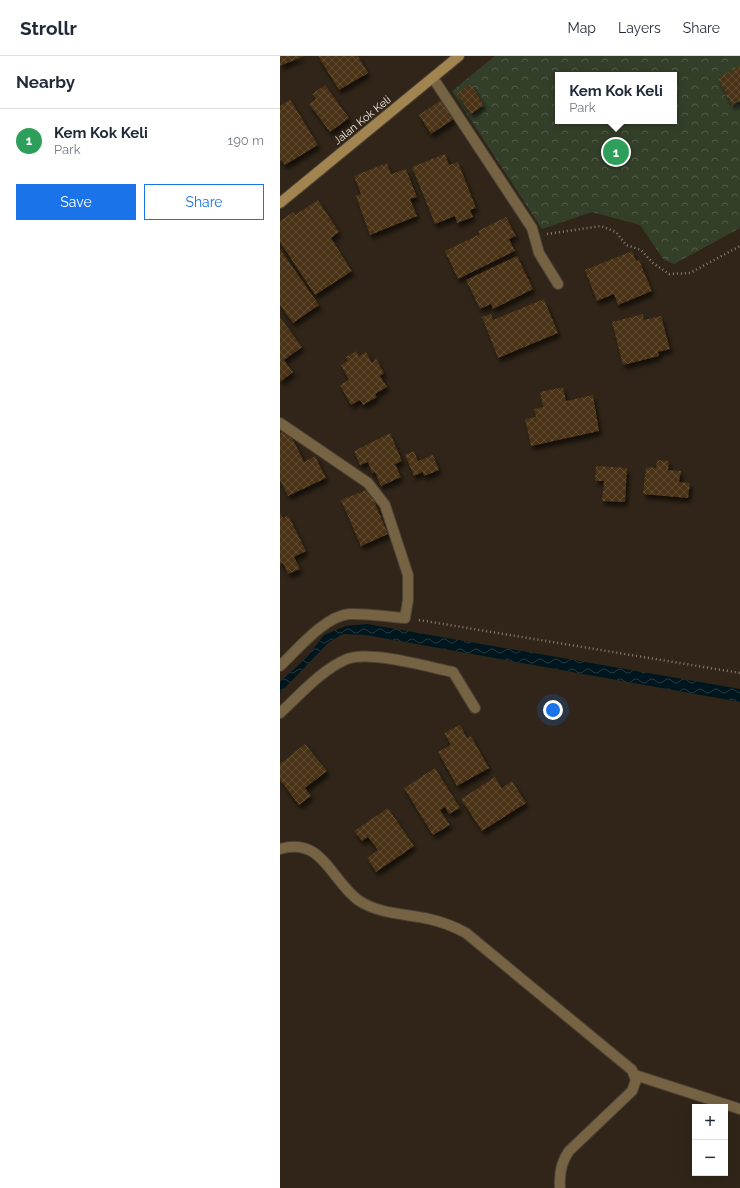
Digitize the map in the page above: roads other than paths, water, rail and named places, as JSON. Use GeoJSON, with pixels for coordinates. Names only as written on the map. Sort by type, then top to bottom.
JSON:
{"type":"FeatureCollection","features":[{"type":"Feature","properties":{"kind":"street","name":"Jalan Kok Keli"},"geometry":{"type":"LineString","coordinates":[[280,203],[459,56]]}},
{"type":"Feature","properties":{"kind":"street"},"geometry":{"type":"LineString","coordinates":[[433,78],[532,228],[539,253],[558,284]]}},
{"type":"Feature","properties":{"kind":"street"},"geometry":{"type":"LineString","coordinates":[[280,423],[368,483],[385,505],[408,575],[408,600],[405,618],[348,614],[335,618],[320,628],[280,666]]}},
{"type":"Feature","properties":{"kind":"street"},"geometry":{"type":"LineString","coordinates":[[280,713],[330,668],[348,658],[371,656],[454,672],[475,708]]}},
{"type":"Feature","properties":{"kind":"street"},"geometry":{"type":"LineString","coordinates":[[280,849],[293,846],[306,847],[316,854],[359,900],[371,906],[454,926],[466,933],[622,1061],[635,1075],[740,1110]]}},
{"type":"Feature","properties":{"kind":"street"},"geometry":{"type":"LineString","coordinates":[[560,1188],[563,1159],[632,1091],[636,1080],[635,1075]]}},
{"type":"Feature","properties":{"kind":"water"},"geometry":{"type":"Polygon","coordinates":[[[367,624],[740,689],[740,702],[366,635],[343,634],[329,642],[280,693],[280,682],[307,657],[324,635],[346,626],[367,624]]]}},
{"type":"Feature","properties":{"kind":"place","name":"Kem Kok Keli"},"geometry":{"type":"Point","coordinates":[616,152]}}]}
